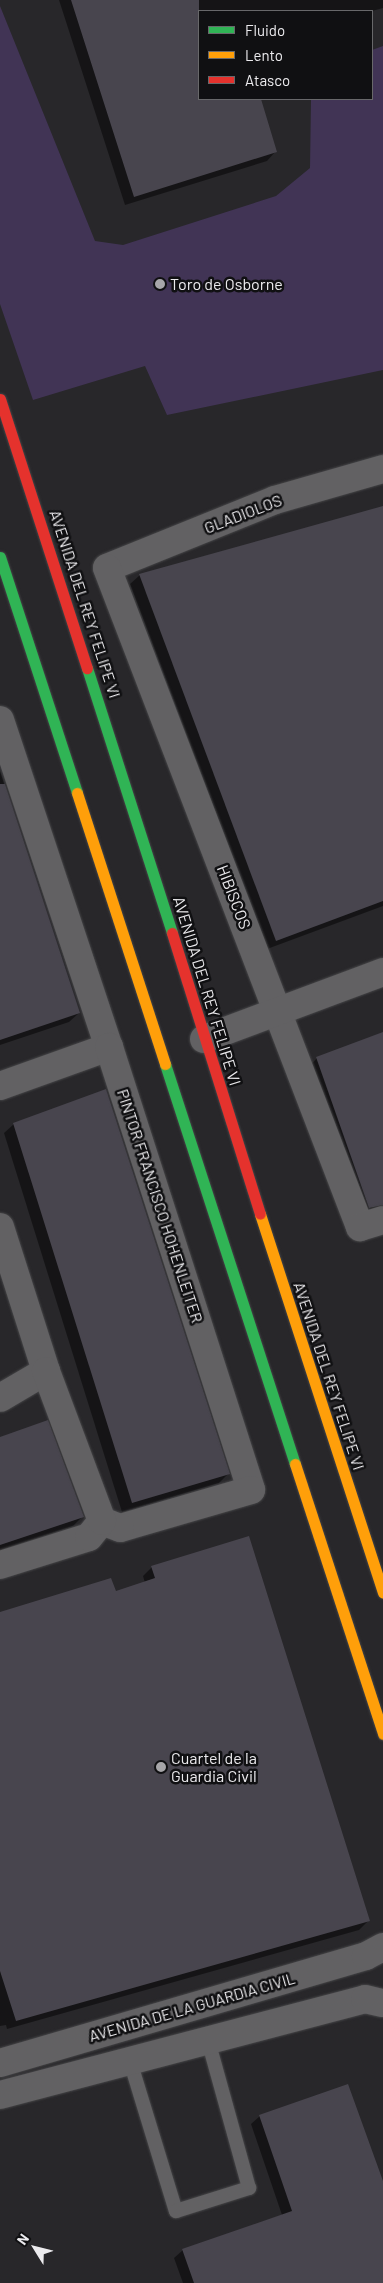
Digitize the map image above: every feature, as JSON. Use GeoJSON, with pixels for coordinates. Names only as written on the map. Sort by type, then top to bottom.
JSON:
{"type":"FeatureCollection","features":[{"type":"Feature","properties":{"kind":"main road","name":"AVENIDA DEL REY FELIPE VI"},"geometry":{"type":"LineString","coordinates":[[0,399],[383,1592]]}},
{"type":"Feature","properties":{"kind":"main road"},"geometry":{"type":"LineString","coordinates":[[0,557],[383,1734]]}},
{"type":"Feature","properties":{"kind":"street","name":"GLADIOLOS"},"geometry":{"type":"LineString","coordinates":[[106,568],[275,500],[383,469]]}},
{"type":"Feature","properties":{"kind":"street","name":"HIBISCOS"},"geometry":{"type":"LineString","coordinates":[[106,568],[279,1012],[372,1224]]}},
{"type":"Feature","properties":{"kind":"street","name":"PINTOR FRANCISCO HOHENLEITER"},"geometry":{"type":"LineString","coordinates":[[0,720],[109,1047],[251,1490],[120,1528],[102,1521]]}},
{"type":"Feature","properties":{"kind":"street"},"geometry":{"type":"LineString","coordinates":[[204,1039],[383,972]]}},
{"type":"Feature","properties":{"kind":"street"},"geometry":{"type":"LineString","coordinates":[[0,1086],[109,1047]]}},
{"type":"Feature","properties":{"kind":"street"},"geometry":{"type":"LineString","coordinates":[[0,1227],[46,1371],[102,1521],[89,1537],[0,1565]]}},
{"type":"Feature","properties":{"kind":"street"},"geometry":{"type":"LineString","coordinates":[[0,1398],[46,1371]]}},
{"type":"Feature","properties":{"kind":"street","name":"AVENIDA DE LA GUARDIA CIVIL"},"geometry":{"type":"LineString","coordinates":[[0,2063],[366,1956],[383,1947]]}},
{"type":"Feature","properties":{"kind":"street"},"geometry":{"type":"LineString","coordinates":[[0,2095],[365,1999],[383,2002]]}},
{"type":"Feature","properties":{"kind":"lane"},"geometry":{"type":"LineString","coordinates":[[130,2061],[176,2211],[249,2188],[208,2040]]}},
{"type":"Feature","properties":{"kind":"shaded area"},"geometry":{"type":"Polygon","coordinates":[[[0,6],[95,241],[123,245],[276,196],[310,168],[311,100],[373,100],[373,50],[383,46],[383,370],[167,415],[145,366],[33,400],[0,304],[0,6]]]}},
{"type":"Feature","properties":{"kind":"building"},"geometry":{"type":"Polygon","coordinates":[[[71,0],[199,0],[198,100],[261,100],[277,152],[134,197],[71,0]]]}},
{"type":"Feature","properties":{"kind":"building"},"geometry":{"type":"Polygon","coordinates":[[[383,506],[383,901],[276,941],[139,574],[383,506]]]}},
{"type":"Feature","properties":{"kind":"building"},"geometry":{"type":"Polygon","coordinates":[[[0,784],[5,784],[80,1013],[0,1040],[0,784]]]}},
{"type":"Feature","properties":{"kind":"building"},"geometry":{"type":"Polygon","coordinates":[[[383,1032],[383,1205],[369,1208],[316,1057],[383,1032]]]}},
{"type":"Feature","properties":{"kind":"building"},"geometry":{"type":"Polygon","coordinates":[[[106,1089],[230,1474],[132,1503],[13,1123],[106,1089]]]}},
{"type":"Feature","properties":{"kind":"building"},"geometry":{"type":"Polygon","coordinates":[[[48,1420],[84,1517],[0,1545],[0,1437],[48,1420]]]}},
{"type":"Feature","properties":{"kind":"building","name":"Cuartel de la Guardia Civil"},"geometry":{"type":"Polygon","coordinates":[[[249,1536],[370,1921],[16,2021],[0,1971],[0,1612],[111,1578],[116,1591],[155,1578],[151,1566],[249,1536]]]}},
{"type":"Feature","properties":{"kind":"building"},"geometry":{"type":"Polygon","coordinates":[[[348,2084],[383,2181],[383,2283],[194,2283],[182,2249],[292,2211],[259,2115],[348,2084]]]}},
{"type":"Feature","properties":{"kind":"traffic: fast"},"geometry":{"type":"LineString","coordinates":[[0,557],[77,793]]}},
{"type":"Feature","properties":{"kind":"traffic: fast"},"geometry":{"type":"LineString","coordinates":[[87,668],[172,933]]}},
{"type":"Feature","properties":{"kind":"traffic: fast"},"geometry":{"type":"LineString","coordinates":[[165,1064],[295,1464]]}},
{"type":"Feature","properties":{"kind":"traffic: slow"},"geometry":{"type":"LineString","coordinates":[[77,793],[165,1064]]}},
{"type":"Feature","properties":{"kind":"traffic: slow"},"geometry":{"type":"LineString","coordinates":[[260,1214],[383,1592]]}},
{"type":"Feature","properties":{"kind":"traffic: slow"},"geometry":{"type":"LineString","coordinates":[[295,1464],[383,1734]]}},
{"type":"Feature","properties":{"kind":"traffic: jam"},"geometry":{"type":"LineString","coordinates":[[0,399],[87,668]]}},
{"type":"Feature","properties":{"kind":"traffic: jam"},"geometry":{"type":"LineString","coordinates":[[172,933],[260,1214]]}},
{"type":"Feature","properties":{"kind":"place","name":"Toro de Osborne"},"geometry":{"type":"Point","coordinates":[160,284]}},
{"type":"Feature","properties":{"kind":"place","name":"Cuartel de la Guardia Civil"},"geometry":{"type":"Point","coordinates":[161,1767]}}]}
